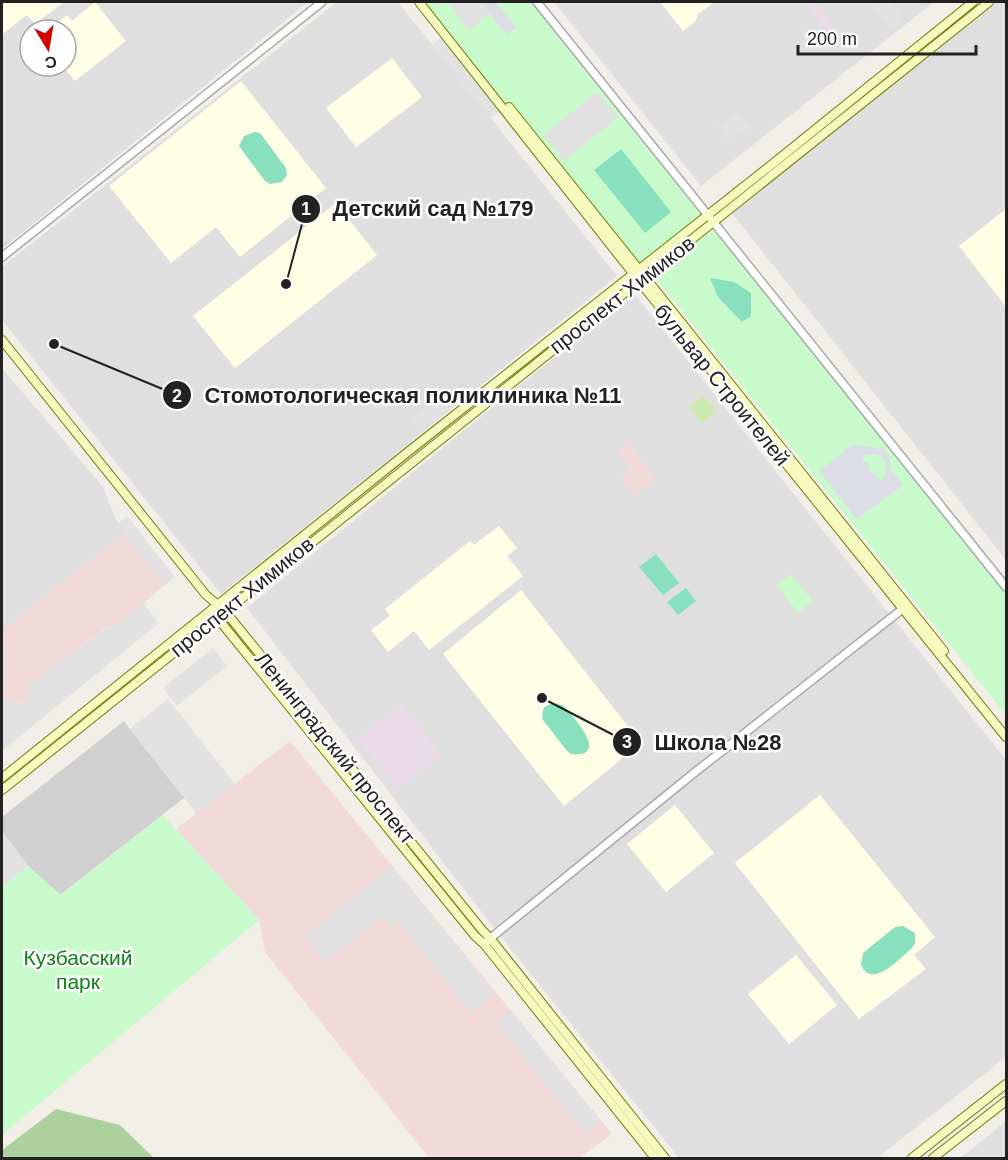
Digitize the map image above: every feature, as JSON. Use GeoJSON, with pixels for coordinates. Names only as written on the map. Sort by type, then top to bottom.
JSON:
{"type":"FeatureCollection","features":[{"type":"Feature","properties":{"kind":"main road","name":"бульвар Строителей"},"geometry":{"type":"LineString","coordinates":[[419,2],[905,607],[1006,737]]}},
{"type":"Feature","properties":{"kind":"main road","name":"бульвар Строителей"},"geometry":{"type":"LineString","coordinates":[[424,2],[639,275]]}},
{"type":"Feature","properties":{"kind":"main road","name":"проспект Химиков"},"geometry":{"type":"LineString","coordinates":[[711,218],[973,2]]}},
{"type":"Feature","properties":{"kind":"main road","name":"проспект Химиков"},"geometry":{"type":"LineString","coordinates":[[2,778],[222,607],[711,218],[989,2]]}},
{"type":"Feature","properties":{"kind":"main road","name":"Ленинградский проспект"},"geometry":{"type":"LineString","coordinates":[[2,340],[206,595],[222,607],[482,930],[487,941],[655,1158]]}},
{"type":"Feature","properties":{"kind":"main road"},"geometry":{"type":"LineString","coordinates":[[206,595],[214,613]]}},
{"type":"Feature","properties":{"kind":"main road","name":"бульвар Строителей"},"geometry":{"type":"LineString","coordinates":[[905,607],[1006,729]]}},
{"type":"Feature","properties":{"kind":"main road","name":"проспект Химиков"},"geometry":{"type":"LineString","coordinates":[[2,790],[214,613]]}},
{"type":"Feature","properties":{"kind":"main road","name":"Ленинградский проспект"},"geometry":{"type":"LineString","coordinates":[[214,613],[475,936],[487,941],[665,1158]]}},
{"type":"Feature","properties":{"kind":"main road"},"geometry":{"type":"LineString","coordinates":[[912,1158],[1006,1084]]}},
{"type":"Feature","properties":{"kind":"main road"},"geometry":{"type":"LineString","coordinates":[[933,1158],[1006,1101]]}},
{"type":"Feature","properties":{"kind":"street"},"geometry":{"type":"LineString","coordinates":[[2,257],[322,2]]}},
{"type":"Feature","properties":{"kind":"street"},"geometry":{"type":"LineString","coordinates":[[537,2],[1006,587]]}},
{"type":"Feature","properties":{"kind":"street"},"geometry":{"type":"LineString","coordinates":[[487,941],[905,607]]}},
{"type":"Feature","properties":{"kind":"shaded area"},"geometry":{"type":"Polygon","coordinates":[[[2,2],[308,2],[2,249],[2,2]]]}},
{"type":"Feature","properties":{"kind":"shaded area"},"geometry":{"type":"Polygon","coordinates":[[[2,2],[64,2],[43,18],[30,18],[27,15],[18,18],[18,22],[2,34],[2,2]]]}},
{"type":"Feature","properties":{"kind":"shaded area"},"geometry":{"type":"Polygon","coordinates":[[[95,2],[126,41],[75,81],[73,78],[78,78],[78,18],[76,18],[95,2]]]}},
{"type":"Feature","properties":{"kind":"shaded area"},"geometry":{"type":"Polygon","coordinates":[[[337,2],[398,2],[617,276],[221,594],[2,320],[2,267],[337,2]]]}},
{"type":"Feature","properties":{"kind":"shaded area"},"geometry":{"type":"Polygon","coordinates":[[[448,2],[480,2],[489,14],[469,31],[448,2]]]}},
{"type":"Feature","properties":{"kind":"shaded area"},"geometry":{"type":"Polygon","coordinates":[[[480,2],[495,2],[517,28],[507,35],[480,2]]]}},
{"type":"Feature","properties":{"kind":"shaded area"},"geometry":{"type":"Polygon","coordinates":[[[554,2],[934,2],[701,186],[554,2]]]}},
{"type":"Feature","properties":{"kind":"shaded area"},"geometry":{"type":"Polygon","coordinates":[[[660,2],[714,2],[698,14],[695,22],[683,31],[660,2]]]}},
{"type":"Feature","properties":{"kind":"shaded area"},"geometry":{"type":"Polygon","coordinates":[[[804,2],[814,2],[846,41],[840,46],[804,2]]]}},
{"type":"Feature","properties":{"kind":"shaded area"},"geometry":{"type":"Polygon","coordinates":[[[867,2],[889,2],[905,21],[892,32],[867,2]]]}},
{"type":"Feature","properties":{"kind":"shaded area"},"geometry":{"type":"Polygon","coordinates":[[[994,2],[1006,2],[1006,560],[732,213],[994,2]]]}},
{"type":"Feature","properties":{"kind":"shaded area"},"geometry":{"type":"Polygon","coordinates":[[[441,37],[501,111],[490,118],[432,45],[441,37]]]}},
{"type":"Feature","properties":{"kind":"shaded area"},"geometry":{"type":"Polygon","coordinates":[[[392,58],[422,97],[356,147],[326,108],[392,58]]]}},
{"type":"Feature","properties":{"kind":"shaded area"},"geometry":{"type":"Polygon","coordinates":[[[241,81],[326,188],[240,257],[216,227],[171,263],[109,186],[241,81]]]}},
{"type":"Feature","properties":{"kind":"shaded area"},"geometry":{"type":"Polygon","coordinates":[[[597,92],[618,117],[564,161],[543,135],[597,92]]]}},
{"type":"Feature","properties":{"kind":"shaded area"},"geometry":{"type":"Polygon","coordinates":[[[737,111],[750,127],[730,143],[717,127],[737,111]]]}},
{"type":"Feature","properties":{"kind":"shaded area"},"geometry":{"type":"Polygon","coordinates":[[[336,203],[377,255],[235,368],[193,316],[336,203]]]}},
{"type":"Feature","properties":{"kind":"shaded area"},"geometry":{"type":"Polygon","coordinates":[[[1006,209],[1006,307],[959,246],[1006,209]]]}},
{"type":"Feature","properties":{"kind":"shaded area"},"geometry":{"type":"Polygon","coordinates":[[[635,295],[1006,760],[1006,1057],[877,1158],[679,1158],[490,923],[247,608],[527,379],[635,295]]]}},
{"type":"Feature","properties":{"kind":"shaded area"},"geometry":{"type":"Polygon","coordinates":[[[2,368],[103,487],[124,534],[2,631],[2,368]]]}},
{"type":"Feature","properties":{"kind":"shaded area"},"geometry":{"type":"Polygon","coordinates":[[[441,396],[450,408],[420,431],[411,419],[441,396]]]}},
{"type":"Feature","properties":{"kind":"shaded area"},"geometry":{"type":"Polygon","coordinates":[[[628,443],[656,478],[635,496],[620,478],[631,468],[618,452],[628,443]]]}},
{"type":"Feature","properties":{"kind":"shaded area"},"geometry":{"type":"Polygon","coordinates":[[[853,444],[884,449],[889,456],[892,471],[903,485],[857,519],[819,471],[853,444]],[[875,454],[865,455],[862,459],[868,462],[869,471],[877,474],[876,478],[881,480],[884,478],[887,465],[883,457],[875,454]]]}},
{"type":"Feature","properties":{"kind":"shaded area"},"geometry":{"type":"Polygon","coordinates":[[[127,516],[175,577],[165,585],[116,525],[127,516]]]}},
{"type":"Feature","properties":{"kind":"shaded area"},"geometry":{"type":"Polygon","coordinates":[[[499,526],[517,548],[507,556],[523,576],[429,650],[414,631],[388,652],[371,630],[390,616],[385,609],[470,541],[474,545],[499,526]]]}},
{"type":"Feature","properties":{"kind":"shaded area"},"geometry":{"type":"Polygon","coordinates":[[[124,534],[165,585],[121,622],[106,628],[29,684],[25,704],[2,699],[2,631],[124,534]]]}},
{"type":"Feature","properties":{"kind":"shaded area"},"geometry":{"type":"Polygon","coordinates":[[[521,590],[641,743],[564,806],[443,654],[521,590]]]}},
{"type":"Feature","properties":{"kind":"shaded area"},"geometry":{"type":"Polygon","coordinates":[[[143,603],[159,623],[2,751],[2,699],[24,704],[29,684],[107,628],[121,622],[143,603]]]}},
{"type":"Feature","properties":{"kind":"shaded area"},"geometry":{"type":"Polygon","coordinates":[[[213,648],[227,666],[177,706],[163,688],[213,648]]]}},
{"type":"Feature","properties":{"kind":"shaded area"},"geometry":{"type":"Polygon","coordinates":[[[168,699],[235,784],[197,814],[130,729],[168,699]]]}},
{"type":"Feature","properties":{"kind":"shaded area"},"geometry":{"type":"Polygon","coordinates":[[[401,705],[441,755],[398,789],[356,739],[401,705]]]}},
{"type":"Feature","properties":{"kind":"shaded area"},"geometry":{"type":"Polygon","coordinates":[[[124,721],[184,798],[60,895],[28,866],[2,831],[2,817],[124,721]]]}},
{"type":"Feature","properties":{"kind":"shaded area"},"geometry":{"type":"Polygon","coordinates":[[[290,741],[612,1134],[579,1158],[429,1158],[265,952],[259,920],[176,829],[290,741]]]}},
{"type":"Feature","properties":{"kind":"shaded area"},"geometry":{"type":"Polygon","coordinates":[[[820,795],[935,937],[914,955],[926,969],[859,1019],[735,863],[820,795]]]}},
{"type":"Feature","properties":{"kind":"shaded area"},"geometry":{"type":"Polygon","coordinates":[[[675,805],[714,853],[666,892],[627,844],[675,805]]]}},
{"type":"Feature","properties":{"kind":"shaded area"},"geometry":{"type":"Polygon","coordinates":[[[2,831],[28,866],[3,886],[2,885],[2,831]]]}},
{"type":"Feature","properties":{"kind":"shaded area"},"geometry":{"type":"Polygon","coordinates":[[[392,866],[494,994],[471,1013],[399,923],[392,928],[382,917],[325,962],[304,936],[392,866]]]}},
{"type":"Feature","properties":{"kind":"shaded area"},"geometry":{"type":"Polygon","coordinates":[[[796,955],[837,1005],[789,1044],[748,994],[796,955]]]}},
{"type":"Feature","properties":{"kind":"shaded area"},"geometry":{"type":"Polygon","coordinates":[[[511,1010],[600,1121],[585,1133],[496,1023],[511,1010]]]}},
{"type":"Feature","properties":{"kind":"shaded area"},"geometry":{"type":"Polygon","coordinates":[[[1006,1121],[1006,1158],[960,1158],[978,1144],[1006,1121]]]}},
{"type":"Feature","properties":{"kind":"green space"},"geometry":{"type":"Polygon","coordinates":[[[424,2],[537,2],[709,215],[639,270],[424,2]]]}},
{"type":"Feature","properties":{"kind":"green space"},"geometry":{"type":"Polygon","coordinates":[[[255,132],[260,133],[286,168],[287,175],[282,182],[270,184],[265,181],[239,146],[244,136],[255,132]]]}},
{"type":"Feature","properties":{"kind":"green space"},"geometry":{"type":"Polygon","coordinates":[[[621,149],[671,212],[645,233],[594,170],[621,149]]]}},
{"type":"Feature","properties":{"kind":"green space"},"geometry":{"type":"Polygon","coordinates":[[[713,232],[719,234],[1006,594],[1006,715],[656,279],[661,269],[705,235],[713,232]]]}},
{"type":"Feature","properties":{"kind":"green space"},"geometry":{"type":"Polygon","coordinates":[[[710,278],[734,282],[751,293],[751,316],[742,322],[718,297],[710,278]]]}},
{"type":"Feature","properties":{"kind":"green space"},"geometry":{"type":"Polygon","coordinates":[[[704,396],[717,411],[702,423],[689,407],[704,396]]]}},
{"type":"Feature","properties":{"kind":"green space"},"geometry":{"type":"Polygon","coordinates":[[[656,554],[679,583],[663,595],[639,567],[656,554]]]}},
{"type":"Feature","properties":{"kind":"green space"},"geometry":{"type":"Polygon","coordinates":[[[791,574],[813,601],[798,613],[777,585],[791,574]]]}},
{"type":"Feature","properties":{"kind":"green space"},"geometry":{"type":"Polygon","coordinates":[[[686,588],[696,601],[678,615],[667,602],[686,588]]]}},
{"type":"Feature","properties":{"kind":"green space"},"geometry":{"type":"Polygon","coordinates":[[[553,703],[564,706],[579,724],[589,742],[587,751],[581,754],[571,754],[543,720],[544,707],[553,703]]]}},
{"type":"Feature","properties":{"kind":"green space","name":"Кузбасский парк"},"geometry":{"type":"Polygon","coordinates":[[[163,815],[259,920],[2,1135],[2,885],[28,866],[61,895],[163,815]]]}},
{"type":"Feature","properties":{"kind":"green space"},"geometry":{"type":"Polygon","coordinates":[[[903,926],[915,933],[915,943],[912,948],[886,970],[872,974],[866,972],[861,965],[863,953],[895,927],[903,926]]]}},
{"type":"Feature","properties":{"kind":"green space"},"geometry":{"type":"Polygon","coordinates":[[[56,1109],[120,1125],[154,1158],[2,1158],[2,1150],[56,1109]]]}},
{"type":"Feature","properties":{"kind":"place","name":"Детский сад №179"},"geometry":{"type":"Point","coordinates":[286,284]}},
{"type":"Feature","properties":{"kind":"place","name":"Стомотологическая поликлиника №11"},"geometry":{"type":"Point","coordinates":[54,344]}},
{"type":"Feature","properties":{"kind":"place","name":"Школа №28"},"geometry":{"type":"Point","coordinates":[542,698]}}]}
